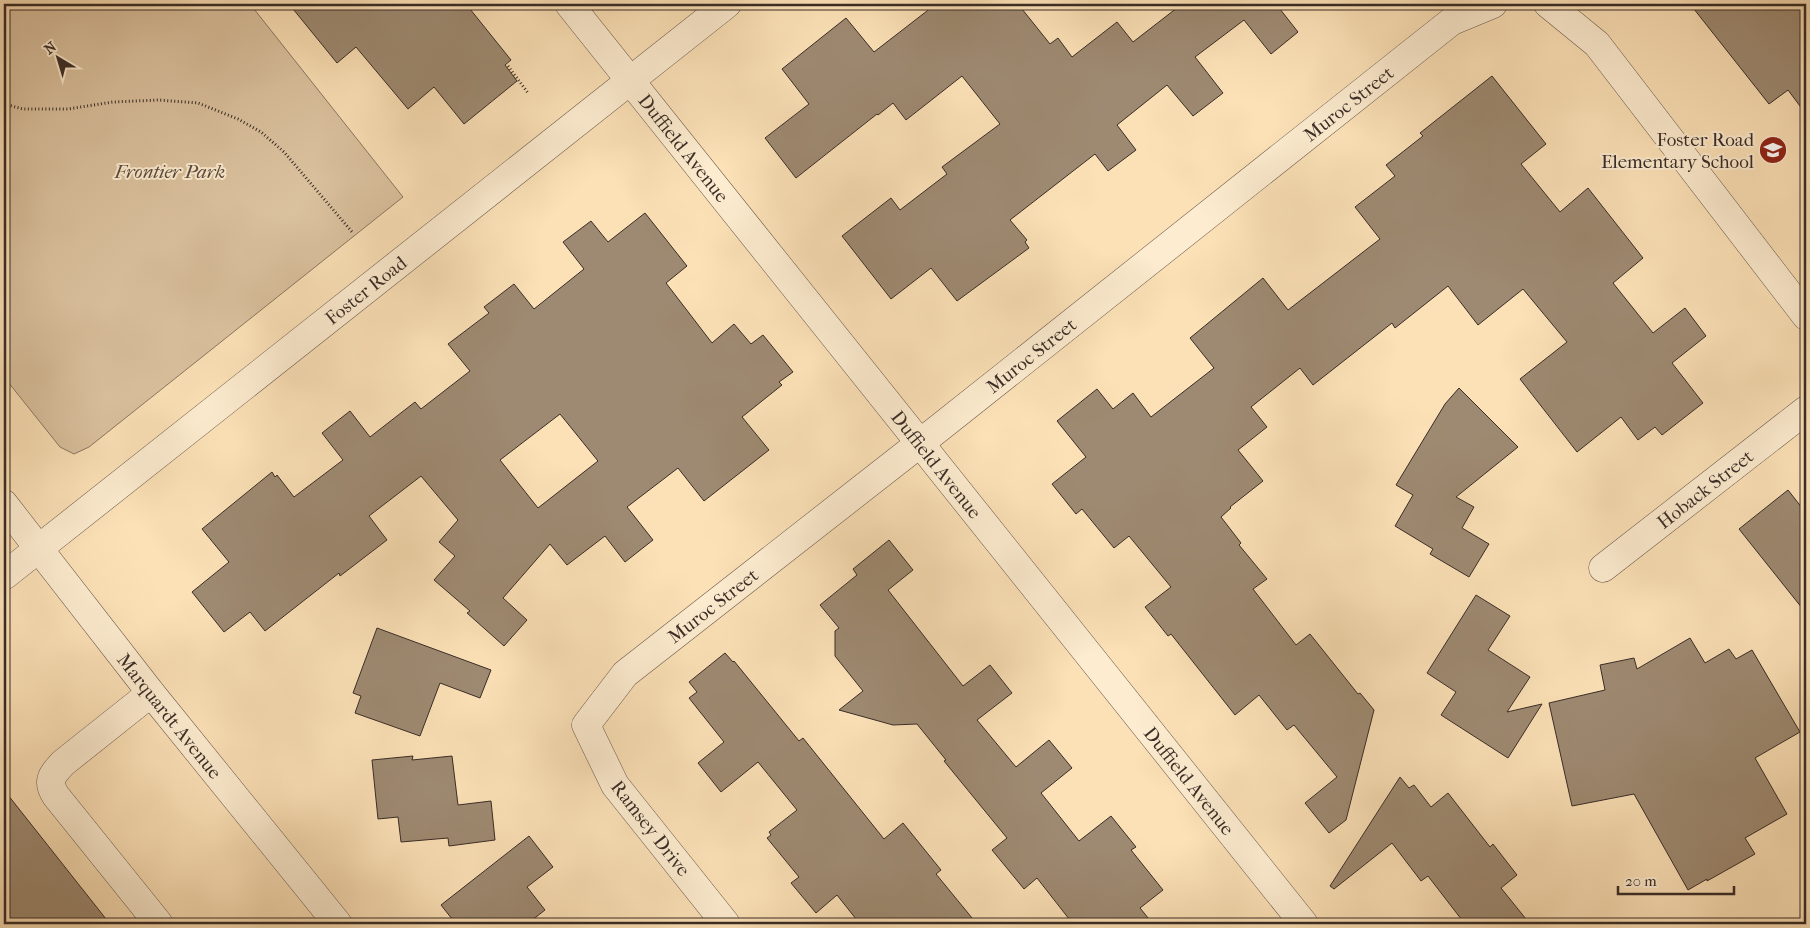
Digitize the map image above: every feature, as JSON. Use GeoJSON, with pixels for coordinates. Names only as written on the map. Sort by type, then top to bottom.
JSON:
{"type":"FeatureCollection","features":[{"type":"Feature","properties":{"kind":"street","name":"Duffield Avenue"},"geometry":{"type":"LineString","coordinates":[[569,4],[1304,924]]}},
{"type":"Feature","properties":{"kind":"street","name":"Foster Road"},"geometry":{"type":"LineString","coordinates":[[4,576],[727,4]]}},
{"type":"Feature","properties":{"kind":"street","name":"Muroc Street"},"geometry":{"type":"LineString","coordinates":[[586,726],[625,674],[919,444],[1452,21],[1493,4]]}},
{"type":"Feature","properties":{"kind":"street"},"geometry":{"type":"LineString","coordinates":[[1548,4],[1597,44],[1806,316]]}},
{"type":"Feature","properties":{"kind":"street","name":"Hoback Street"},"geometry":{"type":"LineString","coordinates":[[1603,568],[1806,410]]}},
{"type":"Feature","properties":{"kind":"street","name":"Marquardt Avenue"},"geometry":{"type":"LineString","coordinates":[[4,504],[152,693],[338,924]]}},
{"type":"Feature","properties":{"kind":"street"},"geometry":{"type":"LineString","coordinates":[[152,693],[64,763],[54,772],[50,782],[56,796],[159,924]]}},
{"type":"Feature","properties":{"kind":"street","name":"Ramsey Drive"},"geometry":{"type":"LineString","coordinates":[[586,726],[615,785],[726,924]]}},
{"type":"Feature","properties":{"kind":"path"},"geometry":{"type":"LineString","coordinates":[[508,66],[528,93]]}},
{"type":"Feature","properties":{"kind":"path"},"geometry":{"type":"LineString","coordinates":[[4,104],[23,109],[68,108],[114,102],[159,100],[198,103],[238,119],[261,132],[284,152],[354,233]]}},
{"type":"Feature","properties":{"kind":"green space","name":"Frontier Park"},"geometry":{"type":"Polygon","coordinates":[[[4,4],[250,4],[403,197],[89,447],[74,454],[60,447],[4,377],[4,4]]]}},
{"type":"Feature","properties":{"kind":"building"},"geometry":{"type":"Polygon","coordinates":[[[289,4],[466,4],[511,60],[505,65],[517,81],[464,124],[434,87],[408,109],[356,47],[337,63],[289,4]]]}},
{"type":"Feature","properties":{"kind":"building"},"geometry":{"type":"Polygon","coordinates":[[[936,4],[1018,4],[1050,44],[1058,38],[1072,57],[1117,22],[1133,42],[1182,4],[1276,4],[1298,32],[1271,54],[1244,20],[1195,57],[1223,93],[1193,116],[1167,85],[1117,125],[1136,150],[1108,171],[1095,154],[1010,220],[1027,240],[1025,242],[1029,248],[957,301],[931,268],[891,299],[842,236],[891,198],[900,210],[947,174],[942,167],[1000,124],[962,76],[906,120],[893,103],[796,178],[765,138],[809,104],[782,69],[846,18],[874,52],[936,4]]]}},
{"type":"Feature","properties":{"kind":"building"},"geometry":{"type":"Polygon","coordinates":[[[1690,4],[1798,4],[1806,15],[1806,114],[1788,90],[1769,104],[1690,4]]]}},
{"type":"Feature","properties":{"kind":"building"},"geometry":{"type":"Polygon","coordinates":[[[1492,76],[1546,144],[1521,164],[1560,212],[1588,188],[1643,258],[1613,283],[1653,333],[1685,308],[1706,336],[1672,363],[1703,403],[1662,435],[1655,427],[1638,440],[1621,417],[1577,452],[1520,379],[1567,342],[1523,289],[1478,325],[1448,286],[1395,328],[1392,323],[1313,385],[1300,368],[1251,407],[1267,427],[1238,450],[1263,481],[1230,507],[1221,517],[1241,543],[1239,545],[1267,579],[1253,589],[1296,645],[1310,634],[1358,694],[1360,693],[1374,710],[1346,820],[1329,833],[1305,803],[1337,777],[1294,725],[1287,730],[1259,695],[1235,715],[1171,634],[1168,636],[1145,607],[1171,587],[1129,536],[1114,548],[1082,509],[1076,514],[1052,484],[1086,457],[1057,421],[1097,389],[1113,409],[1133,393],[1151,417],[1214,368],[1190,338],[1263,278],[1288,310],[1380,239],[1355,207],[1395,176],[1386,165],[1423,136],[1420,133],[1492,76]]]}},
{"type":"Feature","properties":{"kind":"building"},"geometry":{"type":"Polygon","coordinates":[[[645,213],[687,266],[666,283],[712,343],[734,324],[751,344],[763,335],[793,372],[779,382],[782,385],[742,417],[769,450],[704,501],[678,468],[627,507],[653,540],[625,562],[605,536],[567,565],[550,544],[503,598],[527,620],[504,646],[467,613],[470,611],[434,580],[455,556],[439,542],[458,520],[421,476],[369,516],[387,540],[340,576],[339,573],[265,631],[250,612],[224,632],[192,592],[229,562],[202,529],[272,472],[275,477],[277,475],[294,497],[343,460],[322,433],[350,411],[370,437],[415,402],[421,409],[470,371],[448,344],[489,313],[484,307],[514,284],[534,309],[584,269],[563,242],[591,221],[608,242],[645,213]],[[560,414],[500,460],[538,508],[598,461],[560,414]]]}},
{"type":"Feature","properties":{"kind":"building"},"geometry":{"type":"Polygon","coordinates":[[[1459,388],[1518,447],[1456,497],[1474,507],[1462,528],[1489,544],[1469,577],[1430,554],[1433,549],[1395,526],[1413,495],[1396,485],[1445,404],[1459,388]]]}},
{"type":"Feature","properties":{"kind":"building"},"geometry":{"type":"Polygon","coordinates":[[[1788,490],[1806,513],[1806,613],[1739,529],[1788,490]]]}},
{"type":"Feature","properties":{"kind":"building"},"geometry":{"type":"Polygon","coordinates":[[[889,540],[913,570],[888,590],[963,686],[990,665],[1012,693],[977,720],[1016,767],[1049,740],[1072,768],[1041,793],[1079,841],[1111,816],[1136,847],[1131,850],[1163,890],[1140,908],[1153,924],[1073,924],[1037,878],[1024,889],[992,850],[1007,838],[944,761],[946,760],[917,724],[893,725],[839,710],[863,691],[835,656],[835,631],[839,628],[820,605],[857,575],[853,569],[889,540]]]}},
{"type":"Feature","properties":{"kind":"building"},"geometry":{"type":"Polygon","coordinates":[[[1476,595],[1510,616],[1488,650],[1530,677],[1507,712],[1542,704],[1508,758],[1441,715],[1456,692],[1427,673],[1476,595]]]}},
{"type":"Feature","properties":{"kind":"building"},"geometry":{"type":"Polygon","coordinates":[[[377,628],[491,670],[480,698],[440,683],[420,736],[355,713],[361,696],[353,693],[377,628]]]}},
{"type":"Feature","properties":{"kind":"building"},"geometry":{"type":"Polygon","coordinates":[[[1690,638],[1705,663],[1729,649],[1736,659],[1752,650],[1800,732],[1755,758],[1787,814],[1745,838],[1755,854],[1688,890],[1634,794],[1572,806],[1549,703],[1605,690],[1600,665],[1634,658],[1637,669],[1690,638]]]}},
{"type":"Feature","properties":{"kind":"building"},"geometry":{"type":"Polygon","coordinates":[[[725,653],[734,661],[799,741],[803,738],[884,839],[903,823],[941,870],[936,874],[977,924],[860,924],[837,895],[816,913],[791,883],[799,877],[767,838],[771,835],[769,832],[797,810],[758,762],[721,792],[698,763],[724,742],[689,698],[697,692],[689,682],[725,653]]]}},
{"type":"Feature","properties":{"kind":"building"},"geometry":{"type":"Polygon","coordinates":[[[413,756],[412,760],[452,756],[458,805],[491,801],[495,840],[449,846],[448,838],[401,842],[398,817],[378,819],[372,760],[413,756]]]}},
{"type":"Feature","properties":{"kind":"building"},"geometry":{"type":"Polygon","coordinates":[[[1400,777],[1409,788],[1414,785],[1431,807],[1448,793],[1490,847],[1493,844],[1517,875],[1501,888],[1530,924],[1465,924],[1428,876],[1421,881],[1392,843],[1334,889],[1330,886],[1400,777]]]}},
{"type":"Feature","properties":{"kind":"building"},"geometry":{"type":"Polygon","coordinates":[[[4,790],[110,924],[4,924],[4,790]]]}},
{"type":"Feature","properties":{"kind":"building"},"geometry":{"type":"Polygon","coordinates":[[[529,836],[553,867],[527,887],[545,910],[527,924],[456,924],[441,905],[529,836]]]}},
{"type":"Feature","properties":{"kind":"place","name":"Foster Road Elementary School"},"geometry":{"type":"Point","coordinates":[1773,150]}}]}
